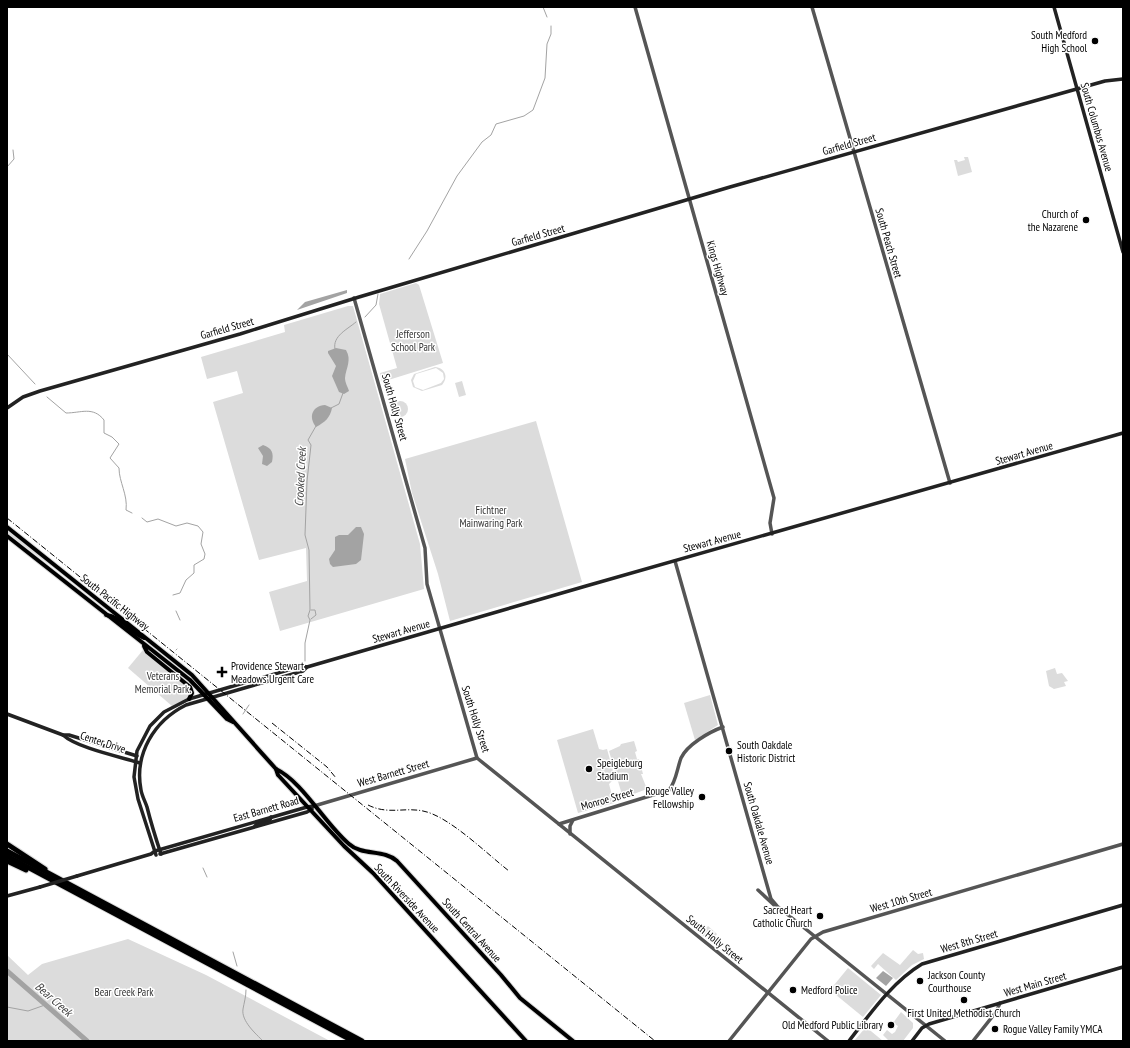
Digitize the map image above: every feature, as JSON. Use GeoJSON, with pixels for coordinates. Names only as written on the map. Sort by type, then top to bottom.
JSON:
{"type":"FeatureCollection","features":[{"type":"Feature","properties":{"kind":"highway"},"geometry":{"type":"LineString","coordinates":[[7,844],[70,885]]}},
{"type":"Feature","properties":{"kind":"highway"},"geometry":{"type":"LineString","coordinates":[[7,851],[362,1041]]}},
{"type":"Feature","properties":{"kind":"highway"},"geometry":{"type":"LineString","coordinates":[[7,856],[353,1041]]}},
{"type":"Feature","properties":{"kind":"highway"},"geometry":{"type":"LineString","coordinates":[[7,861],[63,886]]}},
{"type":"Feature","properties":{"kind":"main road","name":"South Columbus Avenue"},"geometry":{"type":"LineString","coordinates":[[1054,7],[1123,252]]}},
{"type":"Feature","properties":{"kind":"main road","name":"Garfield Street"},"geometry":{"type":"LineString","coordinates":[[7,408],[23,397],[40,391],[240,334],[354,298],[1077,88],[1109,80],[1123,79]]}},
{"type":"Feature","properties":{"kind":"main road","name":"Stewart Avenue"},"geometry":{"type":"LineString","coordinates":[[157,850],[141,791],[139,775],[140,763],[151,736],[165,719],[186,705],[208,698],[211,695],[287,670],[302,666],[307,667],[1123,433]]}},
{"type":"Feature","properties":{"kind":"main road","name":"South Pacific Highway"},"geometry":{"type":"LineString","coordinates":[[7,527],[192,676],[211,695]]}},
{"type":"Feature","properties":{"kind":"main road","name":"South Pacific Highway"},"geometry":{"type":"LineString","coordinates":[[7,536],[142,644],[164,659],[204,694]]}},
{"type":"Feature","properties":{"kind":"main road"},"geometry":{"type":"LineString","coordinates":[[105,615],[112,616],[137,636],[148,640]]}},
{"type":"Feature","properties":{"kind":"main road"},"geometry":{"type":"LineString","coordinates":[[142,644],[147,652],[190,687],[192,693],[189,699]]}},
{"type":"Feature","properties":{"kind":"main road","name":"Stewart Avenue"},"geometry":{"type":"LineString","coordinates":[[157,850],[135,787],[136,756],[146,732],[156,719],[170,708],[189,699],[204,694],[211,695],[263,682],[303,671],[307,667]]}},
{"type":"Feature","properties":{"kind":"main road"},"geometry":{"type":"LineString","coordinates":[[263,682],[287,672],[287,670]]}},
{"type":"Feature","properties":{"kind":"main road","name":"South Riverside Avenue"},"geometry":{"type":"LineString","coordinates":[[204,694],[227,719],[233,722]]}},
{"type":"Feature","properties":{"kind":"main road","name":"South Riverside Avenue"},"geometry":{"type":"LineString","coordinates":[[211,695],[233,722],[276,769],[282,772],[298,788],[351,846]]}},
{"type":"Feature","properties":{"kind":"main road","name":"Center Drive"},"geometry":{"type":"LineString","coordinates":[[7,714],[63,735],[75,742],[140,763]]}},
{"type":"Feature","properties":{"kind":"main road","name":"Center Drive"},"geometry":{"type":"LineString","coordinates":[[63,735],[69,735],[142,757]]}},
{"type":"Feature","properties":{"kind":"main road","name":"South Riverside Avenue"},"geometry":{"type":"LineString","coordinates":[[276,769],[278,775],[307,807],[361,863],[373,873],[526,1041]]}},
{"type":"Feature","properties":{"kind":"main road"},"geometry":{"type":"LineString","coordinates":[[284,781],[286,779],[298,788]]}},
{"type":"Feature","properties":{"kind":"main road","name":"East Barnett Road"},"geometry":{"type":"LineString","coordinates":[[7,896],[151,854],[157,850],[314,806]]}},
{"type":"Feature","properties":{"kind":"main road","name":"East Barnett Road"},"geometry":{"type":"LineString","coordinates":[[158,855],[311,811],[314,806]]}},
{"type":"Feature","properties":{"kind":"main road"},"geometry":{"type":"LineString","coordinates":[[254,827],[270,820],[271,817]]}},
{"type":"Feature","properties":{"kind":"main road","name":"South Central Avenue"},"geometry":{"type":"LineString","coordinates":[[351,846],[363,851],[387,855],[397,861],[517,995],[573,1041]]}},
{"type":"Feature","properties":{"kind":"main road"},"geometry":{"type":"LineString","coordinates":[[151,854],[158,855],[157,850]]}},
{"type":"Feature","properties":{"kind":"main road"},"geometry":{"type":"LineString","coordinates":[[361,863],[358,854],[363,851]]}},
{"type":"Feature","properties":{"kind":"main road","name":"West 8th Street"},"geometry":{"type":"LineString","coordinates":[[849,1041],[887,995],[910,972],[922,964],[1123,905]]}},
{"type":"Feature","properties":{"kind":"main road","name":"West Main Street"},"geometry":{"type":"LineString","coordinates":[[925,1026],[1123,967]]}},
{"type":"Feature","properties":{"kind":"main road"},"geometry":{"type":"LineString","coordinates":[[912,1041],[925,1026]]}},
{"type":"Feature","properties":{"kind":"street","name":"Kings Highway"},"geometry":{"type":"LineString","coordinates":[[635,7],[774,498],[770,523],[772,534]]}},
{"type":"Feature","properties":{"kind":"street","name":"South Peach Street"},"geometry":{"type":"LineString","coordinates":[[812,7],[950,483]]}},
{"type":"Feature","properties":{"kind":"street","name":"South Holly Street"},"geometry":{"type":"LineString","coordinates":[[354,298],[424,543],[427,584],[477,758],[828,1041]]}},
{"type":"Feature","properties":{"kind":"street","name":"South Oakdale Avenue"},"geometry":{"type":"LineString","coordinates":[[675,561],[768,891],[777,906],[945,1041]]}},
{"type":"Feature","properties":{"kind":"street","name":"Monroe Street"},"geometry":{"type":"LineString","coordinates":[[560,824],[669,790],[682,758],[687,750],[711,732],[722,727]]}},
{"type":"Feature","properties":{"kind":"street","name":"West Barnett Street"},"geometry":{"type":"LineString","coordinates":[[314,806],[477,758]]}},
{"type":"Feature","properties":{"kind":"street"},"geometry":{"type":"LineString","coordinates":[[570,834],[570,826],[573,819]]}},
{"type":"Feature","properties":{"kind":"street","name":"West 10th Street"},"geometry":{"type":"LineString","coordinates":[[728,1041],[815,936],[835,928],[1123,844]]}},
{"type":"Feature","properties":{"kind":"street"},"geometry":{"type":"LineString","coordinates":[[758,890],[777,906]]}},
{"type":"Feature","properties":{"kind":"street"},"geometry":{"type":"LineString","coordinates":[[973,1041],[996,1012],[1000,1003]]}},
{"type":"Feature","properties":{"kind":"green space"},"geometry":{"type":"Polygon","coordinates":[[[964,157],[968,157],[972,172],[958,176],[954,160],[957,160],[958,162],[965,160],[964,157]]]}},
{"type":"Feature","properties":{"kind":"green space","name":"Jefferson School Park"},"geometry":{"type":"Polygon","coordinates":[[[416,283],[419,285],[443,363],[382,382],[380,373],[397,368],[379,304],[380,294],[416,283]]]}},
{"type":"Feature","properties":{"kind":"green space"},"geometry":{"type":"Polygon","coordinates":[[[348,306],[353,306],[420,544],[424,589],[280,631],[269,592],[307,581],[306,548],[259,560],[213,402],[243,393],[237,371],[207,379],[201,357],[285,332],[284,325],[348,306]]]}},
{"type":"Feature","properties":{"kind":"green space"},"geometry":{"type":"Polygon","coordinates":[[[435,367],[441,369],[445,373],[445,379],[442,385],[422,391],[413,387],[411,380],[414,374],[435,367]],[[436,368],[416,374],[413,381],[415,387],[423,390],[441,383],[444,379],[443,373],[436,368]]]}},
{"type":"Feature","properties":{"kind":"green space"},"geometry":{"type":"Polygon","coordinates":[[[462,381],[466,395],[459,397],[455,383],[462,381]]]}},
{"type":"Feature","properties":{"kind":"green space"},"geometry":{"type":"Polygon","coordinates":[[[400,401],[406,403],[408,409],[406,415],[400,417],[394,415],[392,409],[394,403],[400,401]]]}},
{"type":"Feature","properties":{"kind":"green space","name":"Fichtner Mainwaring Park"},"geometry":{"type":"Polygon","coordinates":[[[536,421],[582,582],[450,621],[438,574],[412,493],[405,459],[536,421]]]}},
{"type":"Feature","properties":{"kind":"green space"},"geometry":{"type":"Polygon","coordinates":[[[7,530],[52,566],[7,533],[7,530]]]}},
{"type":"Feature","properties":{"kind":"green space","name":"Veterans Memorial Park."},"geometry":{"type":"Polygon","coordinates":[[[143,650],[187,687],[189,691],[187,699],[172,706],[128,668],[143,650]]]}},
{"type":"Feature","properties":{"kind":"green space"},"geometry":{"type":"Polygon","coordinates":[[[1055,668],[1057,674],[1062,673],[1068,681],[1064,682],[1066,686],[1054,689],[1049,686],[1046,671],[1055,668]]]}},
{"type":"Feature","properties":{"kind":"green space"},"geometry":{"type":"Polygon","coordinates":[[[710,695],[718,725],[695,740],[684,703],[710,695]]]}},
{"type":"Feature","properties":{"kind":"green space","name":"Speigleburg Stadium"},"geometry":{"type":"Polygon","coordinates":[[[593,729],[599,749],[607,749],[615,778],[609,784],[614,803],[578,813],[557,740],[593,729]]]}},
{"type":"Feature","properties":{"kind":"green space"},"geometry":{"type":"Polygon","coordinates":[[[634,741],[637,751],[635,752],[637,759],[639,759],[643,774],[641,774],[647,789],[623,798],[609,751],[620,746],[621,744],[634,741]]]}},
{"type":"Feature","properties":{"kind":"green space"},"geometry":{"type":"Polygon","coordinates":[[[708,926],[717,934],[711,942],[701,934],[708,926]]]}},
{"type":"Feature","properties":{"kind":"green space","name":"Bear Creek Park"},"geometry":{"type":"Polygon","coordinates":[[[128,939],[206,975],[330,1041],[7,1041],[7,955],[28,975],[42,964],[128,939]]]}},
{"type":"Feature","properties":{"kind":"green space"},"geometry":{"type":"Polygon","coordinates":[[[913,950],[918,954],[923,953],[924,959],[912,965],[896,980],[878,964],[874,969],[871,966],[883,953],[900,965],[913,950]]]}},
{"type":"Feature","properties":{"kind":"green space"},"geometry":{"type":"Polygon","coordinates":[[[848,968],[881,995],[863,1017],[830,990],[848,968]]]}},
{"type":"Feature","properties":{"kind":"green space"},"geometry":{"type":"Polygon","coordinates":[[[901,1012],[913,1023],[913,1028],[903,1041],[889,1041],[883,1035],[887,1030],[892,1034],[895,1032],[898,1026],[893,1023],[901,1012]]]}},
{"type":"Feature","properties":{"kind":"green space"},"geometry":{"type":"Polygon","coordinates":[[[866,1027],[883,1041],[854,1041],[866,1027]]]}},
{"type":"Feature","properties":{"kind":"shaded area"},"geometry":{"type":"Polygon","coordinates":[[[347,290],[347,293],[297,310],[305,302],[347,290]]]}},
{"type":"Feature","properties":{"kind":"shaded area"},"geometry":{"type":"Polygon","coordinates":[[[336,348],[346,350],[349,357],[345,382],[349,391],[344,394],[339,392],[332,376],[336,366],[328,353],[328,351],[336,348]]]}},
{"type":"Feature","properties":{"kind":"shaded area"},"geometry":{"type":"Polygon","coordinates":[[[325,405],[332,408],[330,414],[316,427],[312,419],[314,410],[317,407],[325,405]]]}},
{"type":"Feature","properties":{"kind":"shaded area"},"geometry":{"type":"Polygon","coordinates":[[[263,445],[270,449],[273,456],[272,462],[267,466],[262,464],[263,456],[258,448],[263,445]]]}},
{"type":"Feature","properties":{"kind":"shaded area"},"geometry":{"type":"Polygon","coordinates":[[[356,527],[361,527],[364,534],[361,560],[356,564],[333,567],[330,564],[329,559],[335,550],[335,537],[339,535],[348,535],[356,527]]]}},
{"type":"Feature","properties":{"kind":"shaded area"},"geometry":{"type":"Polygon","coordinates":[[[883,971],[893,978],[886,986],[876,978],[883,971]]]}},
{"type":"Feature","properties":{"kind":"waterway"},"geometry":{"type":"LineString","coordinates":[[543,7],[547,17]]}},
{"type":"Feature","properties":{"kind":"waterway"},"geometry":{"type":"LineString","coordinates":[[409,259],[427,231],[457,176],[482,142],[491,135],[496,124],[524,116],[533,110],[545,78],[547,44],[551,34],[551,26]]}},
{"type":"Feature","properties":{"kind":"waterway"},"geometry":{"type":"LineString","coordinates":[[7,167],[14,159],[13,150]]}},
{"type":"Feature","properties":{"kind":"waterway"},"geometry":{"type":"LineString","coordinates":[[365,317],[376,305],[378,294]]}},
{"type":"Feature","properties":{"kind":"waterway","name":"Crooked Creek"},"geometry":{"type":"LineString","coordinates":[[335,349],[335,344],[338,337],[356,322]]}},
{"type":"Feature","properties":{"kind":"waterway"},"geometry":{"type":"LineString","coordinates":[[7,354],[35,384]]}},
{"type":"Feature","properties":{"kind":"waterway","name":"Crooked Creek"},"geometry":{"type":"LineString","coordinates":[[331,408],[339,404],[343,393]]}},
{"type":"Feature","properties":{"kind":"waterway"},"geometry":{"type":"LineString","coordinates":[[47,397],[66,413],[86,411],[96,413],[104,420],[104,433],[112,437],[119,444],[110,458],[119,468],[120,478],[126,499],[126,510],[132,513]]}},
{"type":"Feature","properties":{"kind":"waterway","name":"Crooked Creek"},"geometry":{"type":"LineString","coordinates":[[305,661],[305,643],[310,620],[308,616],[310,610],[309,550],[305,535],[307,481],[311,445],[308,440],[316,426]]}},
{"type":"Feature","properties":{"kind":"waterway"},"geometry":{"type":"LineString","coordinates":[[142,518],[147,522],[158,519],[176,526],[187,523],[198,526],[203,532],[201,544],[205,554],[204,559],[194,565],[194,573],[186,580],[180,593],[173,595]]}},
{"type":"Feature","properties":{"kind":"waterway","name":"Crooked Creek"},"geometry":{"type":"LineString","coordinates":[[311,610],[315,610],[316,615],[311,619]]}},
{"type":"Feature","properties":{"kind":"waterway"},"geometry":{"type":"LineString","coordinates":[[176,611],[180,620]]}},
{"type":"Feature","properties":{"kind":"waterway","name":"Crooked Creek"},"geometry":{"type":"LineString","coordinates":[[243,714],[249,705]]}},
{"type":"Feature","properties":{"kind":"waterway","name":"Crooked Creek"},"geometry":{"type":"LineString","coordinates":[[203,868],[207,877]]}},
{"type":"Feature","properties":{"kind":"waterway","name":"Crooked Creek"},"geometry":{"type":"LineString","coordinates":[[233,952],[237,966]]}},
{"type":"Feature","properties":{"kind":"waterway","name":"Bear Creek"},"geometry":{"type":"LineString","coordinates":[[7,971],[87,1041]]}},
{"type":"Feature","properties":{"kind":"waterway","name":"Crooked Creek"},"geometry":{"type":"LineString","coordinates":[[246,990],[243,1009],[244,1018],[253,1031],[263,1041]]}},
{"type":"Feature","properties":{"kind":"waterway"},"geometry":{"type":"LineString","coordinates":[[7,1007],[28,1011],[45,1005]]}},
{"type":"Feature","properties":{"kind":"railway"},"geometry":{"type":"LineString","coordinates":[[7,518],[655,1041]]}},
{"type":"Feature","properties":{"kind":"railway"},"geometry":{"type":"LineString","coordinates":[[272,723],[327,767],[336,778]]}},
{"type":"Feature","properties":{"kind":"railway"},"geometry":{"type":"LineString","coordinates":[[368,805],[382,810],[416,810],[433,814],[468,836],[509,871]]}},
{"type":"Feature","properties":{"kind":"place","name":"South Medford High School"},"geometry":{"type":"Point","coordinates":[1095,41]}},
{"type":"Feature","properties":{"kind":"place","name":"Church of the Nazarene"},"geometry":{"type":"Point","coordinates":[1086,220]}},
{"type":"Feature","properties":{"kind":"place","name":"Providence Stewart Meadows Urgent Care"},"geometry":{"type":"Point","coordinates":[222,672]}},
{"type":"Feature","properties":{"kind":"place","name":"South Oakdale Historic District"},"geometry":{"type":"Point","coordinates":[729,751]}},
{"type":"Feature","properties":{"kind":"place","name":"Speigleburg Stadium"},"geometry":{"type":"Point","coordinates":[589,769]}},
{"type":"Feature","properties":{"kind":"place","name":"Rouge Valley Fellowship"},"geometry":{"type":"Point","coordinates":[702,797]}},
{"type":"Feature","properties":{"kind":"place","name":"Sacred Heart Catholic Church"},"geometry":{"type":"Point","coordinates":[820,916]}},
{"type":"Feature","properties":{"kind":"place","name":"Jackson County Courthouse"},"geometry":{"type":"Point","coordinates":[920,981]}},
{"type":"Feature","properties":{"kind":"place","name":"Medford Police"},"geometry":{"type":"Point","coordinates":[793,990]}},
{"type":"Feature","properties":{"kind":"place","name":"First United Methodist Church"},"geometry":{"type":"Point","coordinates":[964,1000]}},
{"type":"Feature","properties":{"kind":"place","name":"Old Medford Public Library"},"geometry":{"type":"Point","coordinates":[891,1025]}},
{"type":"Feature","properties":{"kind":"place","name":"Rogue Valley Family YMCA"},"geometry":{"type":"Point","coordinates":[995,1029]}}]}
